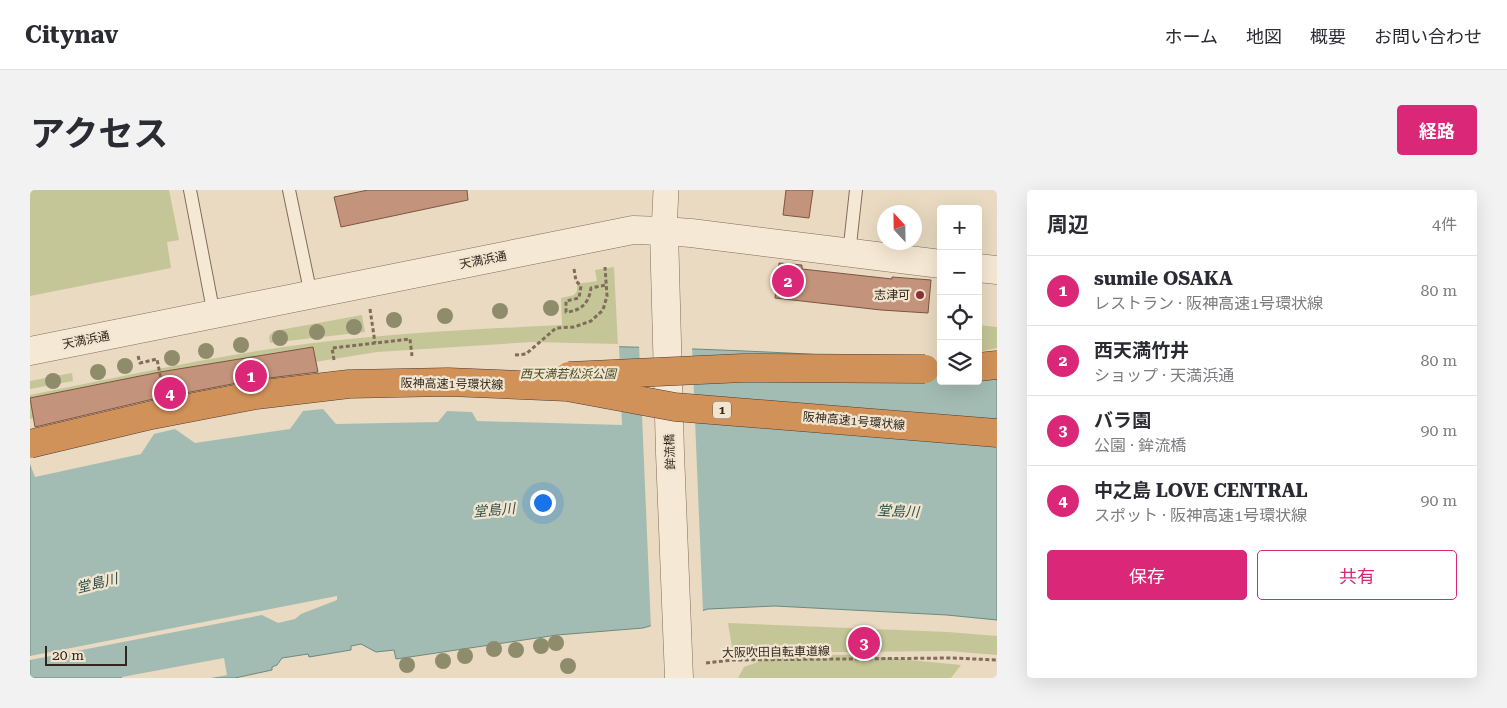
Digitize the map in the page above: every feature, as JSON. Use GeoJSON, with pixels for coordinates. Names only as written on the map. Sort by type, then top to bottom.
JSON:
{"type":"FeatureCollection","features":[{"type":"Feature","properties":{"kind":"highway"},"geometry":{"type":"LineString","coordinates":[[982,366],[997,365]]}},
{"type":"Feature","properties":{"kind":"highway","name":"1"},"geometry":{"type":"LineString","coordinates":[[448,382],[743,368],[937,368]]}},
{"type":"Feature","properties":{"kind":"highway","name":"阪神高速1号環状線"},"geometry":{"type":"LineString","coordinates":[[30,444],[152,415],[256,395],[349,384],[448,382],[567,387],[675,406],[997,433]]}},
{"type":"Feature","properties":{"kind":"street"},"geometry":{"type":"LineString","coordinates":[[664,231],[666,190]]}},
{"type":"Feature","properties":{"kind":"street","name":"天満浜通"},"geometry":{"type":"LineString","coordinates":[[30,351],[632,230],[664,231],[937,264]]}},
{"type":"Feature","properties":{"kind":"street","name":"鉾流橋"},"geometry":{"type":"LineString","coordinates":[[664,231],[679,678]]}},
{"type":"Feature","properties":{"kind":"street"},"geometry":{"type":"LineString","coordinates":[[982,268],[997,270]]}},
{"type":"Feature","properties":{"kind":"lane"},"geometry":{"type":"LineString","coordinates":[[190,190],[214,315]]}},
{"type":"Feature","properties":{"kind":"lane"},"geometry":{"type":"LineString","coordinates":[[289,190],[311,295]]}},
{"type":"Feature","properties":{"kind":"lane"},"geometry":{"type":"LineString","coordinates":[[849,254],[856,190]]}},
{"type":"Feature","properties":{"kind":"path"},"geometry":{"type":"LineString","coordinates":[[573,264],[576,281],[581,286],[581,292],[579,298],[566,302],[566,312],[581,308],[588,302],[591,288],[606,285]]}},
{"type":"Feature","properties":{"kind":"path"},"geometry":{"type":"LineString","coordinates":[[556,328],[574,327],[591,321],[603,310],[607,296],[605,266]]}},
{"type":"Feature","properties":{"kind":"path"},"geometry":{"type":"LineString","coordinates":[[371,320],[375,342]]}},
{"type":"Feature","properties":{"kind":"path"},"geometry":{"type":"LineString","coordinates":[[334,363],[332,348],[410,339],[412,362]]}},
{"type":"Feature","properties":{"kind":"path"},"geometry":{"type":"LineString","coordinates":[[146,361],[157,359],[160,372]]}},
{"type":"Feature","properties":{"kind":"path","name":"大阪吹田自転車道線"},"geometry":{"type":"LineString","coordinates":[[705,663],[733,660],[953,658],[997,660]]}},
{"type":"Feature","properties":{"kind":"green space"},"geometry":{"type":"Polygon","coordinates":[[[30,190],[169,190],[179,240],[167,242],[171,268],[30,296],[30,190]]]}},
{"type":"Feature","properties":{"kind":"green space","name":"西天満若松浜公園"},"geometry":{"type":"Polygon","coordinates":[[[614,267],[622,425],[30,464],[30,395],[206,360],[313,343],[406,334],[562,325],[561,298],[574,295],[577,291],[577,284],[597,281],[595,270],[614,267]]]}},
{"type":"Feature","properties":{"kind":"green space"},"geometry":{"type":"Polygon","coordinates":[[[362,315],[365,332],[270,343],[269,336],[274,331],[362,315]]]}},
{"type":"Feature","properties":{"kind":"green space"},"geometry":{"type":"Polygon","coordinates":[[[982,325],[997,327],[997,348],[982,351],[982,325]]]}},
{"type":"Feature","properties":{"kind":"green space"},"geometry":{"type":"Polygon","coordinates":[[[72,373],[73,381],[30,389],[30,381],[72,373]]]}},
{"type":"Feature","properties":{"kind":"green space"},"geometry":{"type":"Polygon","coordinates":[[[728,623],[948,632],[997,636],[997,655],[949,651],[733,653],[728,623]]]}},
{"type":"Feature","properties":{"kind":"green space"},"geometry":{"type":"Polygon","coordinates":[[[780,654],[859,655],[961,665],[951,678],[738,678],[744,667],[780,654]]]}},
{"type":"Feature","properties":{"kind":"water","name":"堂島川"},"geometry":{"type":"Polygon","coordinates":[[[532,345],[737,351],[937,363],[937,385],[982,385],[982,365],[997,367],[997,620],[947,615],[775,606],[708,609],[643,628],[557,635],[396,659],[394,650],[376,652],[361,644],[351,646],[351,650],[309,657],[308,654],[282,658],[277,665],[272,667],[272,670],[235,678],[30,678],[30,422],[532,345]]]}},
{"type":"Feature","properties":{"kind":"pier","name":"西天満若松浜公園"},"geometry":{"type":"Polygon","coordinates":[[[532,342],[619,344],[622,425],[477,421],[472,412],[447,411],[438,422],[336,424],[323,409],[303,411],[290,429],[195,443],[175,429],[154,434],[141,454],[35,477],[30,464],[30,419],[165,386],[377,352],[532,342]]]}},
{"type":"Feature","properties":{"kind":"pier"},"geometry":{"type":"Polygon","coordinates":[[[639,344],[692,347],[703,613],[651,628],[639,344]]]}},
{"type":"Feature","properties":{"kind":"pier"},"geometry":{"type":"Polygon","coordinates":[[[337,596],[337,600],[301,614],[295,619],[278,623],[262,615],[30,660],[30,656],[337,596]]]}},
{"type":"Feature","properties":{"kind":"pier"},"geometry":{"type":"Polygon","coordinates":[[[224,658],[227,675],[211,678],[122,678],[122,677],[224,658]]]}},
{"type":"Feature","properties":{"kind":"building"},"geometry":{"type":"Polygon","coordinates":[[[368,190],[467,190],[468,200],[341,227],[334,197],[368,190]]]}},
{"type":"Feature","properties":{"kind":"building"},"geometry":{"type":"Polygon","coordinates":[[[786,190],[813,190],[809,218],[783,215],[786,190]]]}},
{"type":"Feature","properties":{"kind":"building"},"geometry":{"type":"Polygon","coordinates":[[[779,263],[802,265],[802,269],[892,279],[892,277],[931,280],[928,313],[881,310],[775,298],[779,263]]]}},
{"type":"Feature","properties":{"kind":"building"},"geometry":{"type":"Polygon","coordinates":[[[313,347],[318,372],[253,380],[149,400],[35,427],[30,398],[160,372],[313,347]]]}},
{"type":"Feature","properties":{"kind":"place","name":"西天満竹井"},"geometry":{"type":"Point","coordinates":[788,281]}},
{"type":"Feature","properties":{"kind":"place","name":"志津可"},"geometry":{"type":"Point","coordinates":[920,295]}},
{"type":"Feature","properties":{"kind":"place","name":"sumile OSAKA"},"geometry":{"type":"Point","coordinates":[251,376]}},
{"type":"Feature","properties":{"kind":"place","name":"中之島 LOVE CENTRAL"},"geometry":{"type":"Point","coordinates":[170,393]}},
{"type":"Feature","properties":{"kind":"place","name":"バラ園"},"geometry":{"type":"Point","coordinates":[864,643]}}]}
